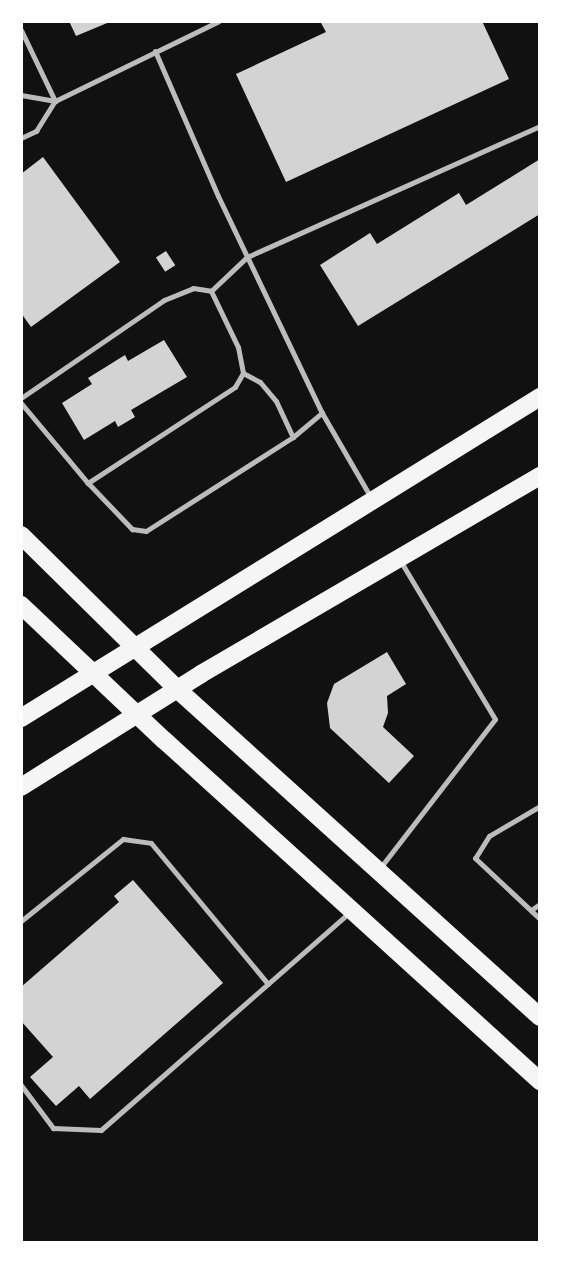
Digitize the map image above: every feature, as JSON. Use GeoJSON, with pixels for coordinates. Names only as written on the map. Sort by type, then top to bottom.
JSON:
{"type":"FeatureCollection","features":[{"type":"Feature","properties":{"kind":"main road"},"geometry":{"type":"LineString","coordinates":[[21,718],[540,397]]}},
{"type":"Feature","properties":{"kind":"main road"},"geometry":{"type":"LineString","coordinates":[[21,787],[177,689],[540,476]]}},
{"type":"Feature","properties":{"kind":"main road"},"geometry":{"type":"LineString","coordinates":[[21,535],[177,689],[540,1017]]}},
{"type":"Feature","properties":{"kind":"main road"},"geometry":{"type":"LineString","coordinates":[[21,605],[540,1081]]}},
{"type":"Feature","properties":{"kind":"lane"},"geometry":{"type":"LineString","coordinates":[[21,138],[36,131],[55,101],[219,21]]}},
{"type":"Feature","properties":{"kind":"lane"},"geometry":{"type":"LineString","coordinates":[[21,30],[55,101]]}},
{"type":"Feature","properties":{"kind":"lane"},"geometry":{"type":"LineString","coordinates":[[155,51],[247,257],[322,413],[372,500]]}},
{"type":"Feature","properties":{"kind":"lane"},"geometry":{"type":"LineString","coordinates":[[21,94],[55,101]]}},
{"type":"Feature","properties":{"kind":"lane"},"geometry":{"type":"LineString","coordinates":[[211,291],[247,257],[540,126]]}},
{"type":"Feature","properties":{"kind":"lane"},"geometry":{"type":"LineString","coordinates":[[211,291],[193,288],[164,300],[21,400],[88,483],[132,529],[146,531],[293,437],[322,413]]}},
{"type":"Feature","properties":{"kind":"lane"},"geometry":{"type":"LineString","coordinates":[[88,483],[235,387],[243,373],[237,347],[211,291]]}},
{"type":"Feature","properties":{"kind":"lane"},"geometry":{"type":"LineString","coordinates":[[243,373],[260,382],[276,401],[293,437]]}},
{"type":"Feature","properties":{"kind":"lane"},"geometry":{"type":"LineString","coordinates":[[378,871],[495,719],[399,558]]}},
{"type":"Feature","properties":{"kind":"lane"},"geometry":{"type":"LineString","coordinates":[[540,806],[489,836],[475,858],[540,919]]}},
{"type":"Feature","properties":{"kind":"lane"},"geometry":{"type":"LineString","coordinates":[[21,921],[123,839],[151,843],[268,984]]}},
{"type":"Feature","properties":{"kind":"lane"},"geometry":{"type":"LineString","coordinates":[[531,910],[540,904]]}},
{"type":"Feature","properties":{"kind":"lane"},"geometry":{"type":"LineString","coordinates":[[21,1085],[53,1128],[101,1130],[352,910]]}},
{"type":"Feature","properties":{"kind":"building"},"geometry":{"type":"Polygon","coordinates":[[[69,21],[112,21],[76,36],[69,21]]]}},
{"type":"Feature","properties":{"kind":"building"},"geometry":{"type":"Polygon","coordinates":[[[320,21],[482,21],[509,79],[286,182],[236,74],[326,32],[320,21]]]}},
{"type":"Feature","properties":{"kind":"building"},"geometry":{"type":"Polygon","coordinates":[[[43,157],[120,262],[31,327],[21,313],[21,174],[43,157]]]}},
{"type":"Feature","properties":{"kind":"building"},"geometry":{"type":"Polygon","coordinates":[[[540,159],[540,214],[358,326],[320,265],[370,233],[377,244],[459,193],[466,205],[540,159]]]}},
{"type":"Feature","properties":{"kind":"building"},"geometry":{"type":"Polygon","coordinates":[[[166,251],[175,265],[165,272],[156,258],[166,251]]]}},
{"type":"Feature","properties":{"kind":"building"},"geometry":{"type":"Polygon","coordinates":[[[164,340],[187,377],[131,410],[135,417],[118,427],[115,421],[84,440],[62,403],[92,384],[88,378],[125,355],[128,361],[164,340]]]}},
{"type":"Feature","properties":{"kind":"building"},"geometry":{"type":"Polygon","coordinates":[[[387,652],[406,684],[387,696],[388,713],[383,727],[414,756],[389,783],[330,728],[327,703],[334,684],[387,652]]]}},
{"type":"Feature","properties":{"kind":"building"},"geometry":{"type":"Polygon","coordinates":[[[133,880],[223,983],[90,1099],[79,1086],[56,1106],[30,1077],[53,1057],[21,1021],[21,987],[119,902],[114,896],[133,880]]]}}]}
